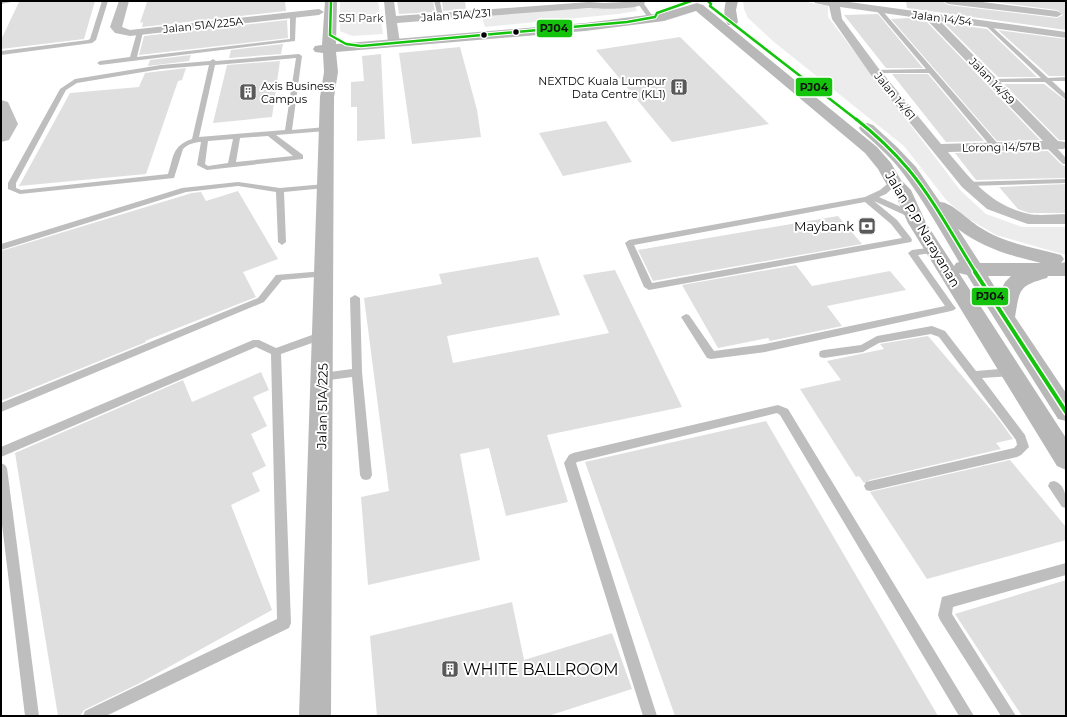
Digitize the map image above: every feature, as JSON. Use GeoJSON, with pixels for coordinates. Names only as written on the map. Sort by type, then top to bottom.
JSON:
{"type":"FeatureCollection","features":[{"type":"Feature","properties":{"kind":"main road","name":"Jalan 51A/225"},"geometry":{"type":"LineString","coordinates":[[315,716],[327,97],[320,74],[327,48],[331,1]]}},
{"type":"Feature","properties":{"kind":"main road"},"geometry":{"type":"LineString","coordinates":[[732,1],[730,10],[732,22]]}},
{"type":"Feature","properties":{"kind":"main road"},"geometry":{"type":"LineString","coordinates":[[657,17],[703,4]]}},
{"type":"Feature","properties":{"kind":"main road","name":"Jalan P.P Narayanan"},"geometry":{"type":"LineString","coordinates":[[703,4],[732,22],[867,128],[891,150],[910,171],[927,195],[966,265],[1063,402]]}},
{"type":"Feature","properties":{"kind":"main road","name":"Jalan P.P Narayanan"},"geometry":{"type":"LineString","coordinates":[[703,4],[715,22],[871,150],[885,167],[935,250],[1066,459]]}},
{"type":"Feature","properties":{"kind":"main road","name":"Jalan 51A/225"},"geometry":{"type":"LineString","coordinates":[[319,7],[327,48]]}},
{"type":"Feature","properties":{"kind":"main road"},"geometry":{"type":"LineString","coordinates":[[327,48],[346,44],[361,46],[585,27],[690,14],[701,16],[715,22]]}},
{"type":"Feature","properties":{"kind":"main road"},"geometry":{"type":"LineString","coordinates":[[327,48],[336,56],[361,46]]}},
{"type":"Feature","properties":{"kind":"main road"},"geometry":{"type":"LineString","coordinates":[[898,187],[918,207],[948,257],[966,265],[1066,265]]}},
{"type":"Feature","properties":{"kind":"main road"},"geometry":{"type":"LineString","coordinates":[[927,195],[965,226],[1000,245],[1024,254],[1066,265]]}},
{"type":"Feature","properties":{"kind":"main road"},"geometry":{"type":"LineString","coordinates":[[966,265],[957,276],[974,312]]}},
{"type":"Feature","properties":{"kind":"main road"},"geometry":{"type":"LineString","coordinates":[[1004,318],[1012,286],[1018,279],[1066,265]]}},
{"type":"Feature","properties":{"kind":"street","name":"Jalan 51A/225A"},"geometry":{"type":"LineString","coordinates":[[124,1],[116,27],[119,31],[130,33],[293,15],[319,7]]}},
{"type":"Feature","properties":{"kind":"street"},"geometry":{"type":"LineString","coordinates":[[389,1],[394,43]]}},
{"type":"Feature","properties":{"kind":"street"},"geometry":{"type":"LineString","coordinates":[[487,1],[491,12]]}},
{"type":"Feature","properties":{"kind":"street","name":"Jalan 14/54"},"geometry":{"type":"LineString","coordinates":[[819,1],[834,4],[873,6],[930,16],[1062,34]]}},
{"type":"Feature","properties":{"kind":"street"},"geometry":{"type":"LineString","coordinates":[[948,1],[1057,14]]}},
{"type":"Feature","properties":{"kind":"street","name":"Jalan 51A/231"},"geometry":{"type":"LineString","coordinates":[[392,20],[588,3],[604,6],[640,2]]}},
{"type":"Feature","properties":{"kind":"street","name":"Jalan 14/61"},"geometry":{"type":"LineString","coordinates":[[834,4],[837,19],[875,72],[967,184],[992,206],[1028,220],[1066,219]]}},
{"type":"Feature","properties":{"kind":"street","name":"Jalan 14/59"},"geometry":{"type":"LineString","coordinates":[[930,16],[992,81],[1057,145]]}},
{"type":"Feature","properties":{"kind":"street"},"geometry":{"type":"LineString","coordinates":[[1062,34],[1065,48]]}},
{"type":"Feature","properties":{"kind":"street","name":"Lorong 14/57B"},"geometry":{"type":"LineString","coordinates":[[937,148],[1057,145]]}},
{"type":"Feature","properties":{"kind":"lane"},"geometry":{"type":"LineString","coordinates":[[1,2],[13,1]]}},
{"type":"Feature","properties":{"kind":"lane"},"geometry":{"type":"LineString","coordinates":[[1,53],[90,42],[93,40],[105,1]]}},
{"type":"Feature","properties":{"kind":"lane"},"geometry":{"type":"LineString","coordinates":[[437,1],[441,16]]}},
{"type":"Feature","properties":{"kind":"lane"},"geometry":{"type":"LineString","coordinates":[[640,2],[657,17]]}},
{"type":"Feature","properties":{"kind":"lane"},"geometry":{"type":"LineString","coordinates":[[873,6],[996,147]]}},
{"type":"Feature","properties":{"kind":"lane"},"geometry":{"type":"LineString","coordinates":[[100,63],[294,40],[293,15]]}},
{"type":"Feature","properties":{"kind":"lane"},"geometry":{"type":"LineString","coordinates":[[988,24],[1066,98]]}},
{"type":"Feature","properties":{"kind":"lane"},"geometry":{"type":"LineString","coordinates":[[133,59],[140,32]]}},
{"type":"Feature","properties":{"kind":"lane"},"geometry":{"type":"LineString","coordinates":[[288,132],[299,56],[213,61],[161,67],[75,81],[63,89],[12,183],[12,189],[20,192],[171,176],[180,148],[184,144],[195,140],[326,129]]}},
{"type":"Feature","properties":{"kind":"lane"},"geometry":{"type":"LineString","coordinates":[[195,140],[213,61]]}},
{"type":"Feature","properties":{"kind":"lane"},"geometry":{"type":"LineString","coordinates":[[875,72],[931,71]]}},
{"type":"Feature","properties":{"kind":"lane"},"geometry":{"type":"LineString","coordinates":[[992,81],[1066,79]]}},
{"type":"Feature","properties":{"kind":"lane"},"geometry":{"type":"LineString","coordinates":[[205,140],[201,165],[206,168],[300,157],[270,134]]}},
{"type":"Feature","properties":{"kind":"lane"},"geometry":{"type":"LineString","coordinates":[[230,166],[237,137]]}},
{"type":"Feature","properties":{"kind":"lane"},"geometry":{"type":"LineString","coordinates":[[1057,145],[1066,162]]}},
{"type":"Feature","properties":{"kind":"lane"},"geometry":{"type":"LineString","coordinates":[[967,184],[1066,181]]}},
{"type":"Feature","properties":{"kind":"lane"},"geometry":{"type":"LineString","coordinates":[[1,247],[185,190],[238,184],[280,190],[325,186]]}},
{"type":"Feature","properties":{"kind":"lane"},"geometry":{"type":"LineString","coordinates":[[868,198],[894,222],[908,240],[649,287],[629,243],[868,198],[898,187]]}},
{"type":"Feature","properties":{"kind":"lane"},"geometry":{"type":"LineString","coordinates":[[280,190],[282,242]]}},
{"type":"Feature","properties":{"kind":"lane"},"geometry":{"type":"LineString","coordinates":[[868,198],[878,200],[914,216]]}},
{"type":"Feature","properties":{"kind":"lane"},"geometry":{"type":"LineString","coordinates":[[686,317],[711,355],[766,348],[951,308],[912,254],[935,250]]}},
{"type":"Feature","properties":{"kind":"lane"},"geometry":{"type":"LineString","coordinates":[[1,408],[261,300],[279,277],[324,274]]}},
{"type":"Feature","properties":{"kind":"lane"},"geometry":{"type":"LineString","coordinates":[[355,298],[357,372],[366,475]]}},
{"type":"Feature","properties":{"kind":"lane"},"geometry":{"type":"LineString","coordinates":[[824,354],[863,348],[877,340],[932,330],[942,334],[1022,438],[1023,447],[1017,452],[870,486]]}},
{"type":"Feature","properties":{"kind":"lane"},"geometry":{"type":"LineString","coordinates":[[1,452],[256,343],[276,352],[323,335]]}},
{"type":"Feature","properties":{"kind":"lane"},"geometry":{"type":"LineString","coordinates":[[90,716],[284,623],[276,352]]}},
{"type":"Feature","properties":{"kind":"lane"},"geometry":{"type":"LineString","coordinates":[[322,377],[357,372]]}},
{"type":"Feature","properties":{"kind":"lane"},"geometry":{"type":"LineString","coordinates":[[975,375],[1012,372]]}},
{"type":"Feature","properties":{"kind":"lane"},"geometry":{"type":"LineString","coordinates":[[650,716],[586,518],[570,461],[573,458],[778,409],[784,412],[967,716]]}},
{"type":"Feature","properties":{"kind":"lane"},"geometry":{"type":"LineString","coordinates":[[1,468],[32,716]]}},
{"type":"Feature","properties":{"kind":"lane"},"geometry":{"type":"LineString","coordinates":[[1054,486],[1066,503]]}},
{"type":"Feature","properties":{"kind":"lane"},"geometry":{"type":"LineString","coordinates":[[1009,716],[945,614],[947,602],[1066,569]]}},
{"type":"Feature","properties":{"kind":"green space","name":"S51 Park"},"geometry":{"type":"Polygon","coordinates":[[[340,1],[378,1],[383,34],[352,36],[340,31],[340,1]]]}},
{"type":"Feature","properties":{"kind":"green space"},"geometry":{"type":"Polygon","coordinates":[[[743,1],[802,1],[828,6],[828,17],[960,190],[986,214],[1022,227],[1066,227],[1066,255],[996,235],[969,219],[947,201],[904,146],[774,42],[748,18],[744,9],[743,1]]]}},
{"type":"Feature","properties":{"kind":"green space"},"geometry":{"type":"Polygon","coordinates":[[[635,6],[637,11],[618,14],[485,27],[481,14],[635,6]]]}},
{"type":"Feature","properties":{"kind":"building"},"geometry":{"type":"Polygon","coordinates":[[[95,1],[84,39],[1,49],[1,40],[19,2],[95,1]]]}},
{"type":"Feature","properties":{"kind":"building"},"geometry":{"type":"Polygon","coordinates":[[[285,1],[286,11],[142,27],[143,22],[140,23],[147,2],[285,1]]]}},
{"type":"Feature","properties":{"kind":"building"},"geometry":{"type":"Polygon","coordinates":[[[397,1],[433,1],[435,12],[399,14],[397,1]]]}},
{"type":"Feature","properties":{"kind":"building"},"geometry":{"type":"Polygon","coordinates":[[[442,1],[465,1],[466,9],[443,11],[442,1]]]}},
{"type":"Feature","properties":{"kind":"building"},"geometry":{"type":"Polygon","coordinates":[[[906,1],[942,1],[948,5],[1057,18],[1063,15],[1057,10],[987,1],[1066,1],[1066,30],[907,8],[906,1]]]}},
{"type":"Feature","properties":{"kind":"building"},"geometry":{"type":"Polygon","coordinates":[[[878,14],[923,68],[886,68],[844,15],[878,14]]]}},
{"type":"Feature","properties":{"kind":"building"},"geometry":{"type":"Polygon","coordinates":[[[907,18],[925,20],[1040,140],[997,141],[891,19],[907,18]]]}},
{"type":"Feature","properties":{"kind":"building"},"geometry":{"type":"Polygon","coordinates":[[[287,20],[288,38],[139,55],[144,36],[287,20]]]}},
{"type":"Feature","properties":{"kind":"building"},"geometry":{"type":"Polygon","coordinates":[[[944,23],[987,29],[1037,77],[998,77],[944,23]]]}},
{"type":"Feature","properties":{"kind":"building"},"geometry":{"type":"Polygon","coordinates":[[[998,30],[1066,39],[1066,76],[1049,76],[998,30]]]}},
{"type":"Feature","properties":{"kind":"building","name":"NEXTDC Kuala Lumpur Data Centre (KL1)"},"geometry":{"type":"Polygon","coordinates":[[[680,37],[769,124],[672,142],[596,50],[680,37]]]}},
{"type":"Feature","properties":{"kind":"building"},"geometry":{"type":"Polygon","coordinates":[[[283,44],[281,54],[229,58],[231,50],[283,44]]]}},
{"type":"Feature","properties":{"kind":"building"},"geometry":{"type":"Polygon","coordinates":[[[460,47],[477,110],[481,137],[412,144],[399,53],[460,47]]]}},
{"type":"Feature","properties":{"kind":"building"},"geometry":{"type":"Polygon","coordinates":[[[381,54],[385,139],[357,141],[357,107],[351,107],[351,82],[364,81],[362,56],[381,54]]]}},
{"type":"Feature","properties":{"kind":"building"},"geometry":{"type":"Polygon","coordinates":[[[191,55],[189,61],[148,66],[150,60],[191,55]]]}},
{"type":"Feature","properties":{"kind":"building","name":"Axis Business Campus"},"geometry":{"type":"Polygon","coordinates":[[[280,61],[272,117],[213,123],[227,65],[280,61]]]}},
{"type":"Feature","properties":{"kind":"building"},"geometry":{"type":"Polygon","coordinates":[[[186,68],[182,80],[178,81],[146,174],[19,186],[70,93],[139,87],[145,73],[186,68]]]}},
{"type":"Feature","properties":{"kind":"building"},"geometry":{"type":"Polygon","coordinates":[[[892,74],[928,74],[984,141],[946,142],[892,74]]]}},
{"type":"Feature","properties":{"kind":"building"},"geometry":{"type":"Polygon","coordinates":[[[1004,84],[1044,84],[1066,101],[1066,140],[1059,140],[1004,84]]]}},
{"type":"Feature","properties":{"kind":"building"},"geometry":{"type":"Polygon","coordinates":[[[606,121],[632,162],[563,176],[539,133],[606,121]]]}},
{"type":"Feature","properties":{"kind":"building"},"geometry":{"type":"Polygon","coordinates":[[[1048,151],[1062,165],[1066,166],[1066,178],[976,180],[955,153],[1048,151]]]}},
{"type":"Feature","properties":{"kind":"building"},"geometry":{"type":"Polygon","coordinates":[[[1066,184],[1066,213],[1029,213],[1018,209],[999,187],[1066,184]]]}},
{"type":"Feature","properties":{"kind":"building"},"geometry":{"type":"Polygon","coordinates":[[[238,191],[278,259],[243,272],[256,297],[1,401],[1,251],[192,193],[201,192],[206,201],[238,191]]]}},
{"type":"Feature","properties":{"kind":"building"},"geometry":{"type":"Polygon","coordinates":[[[838,216],[862,244],[653,281],[638,250],[838,216]]]}},
{"type":"Feature","properties":{"kind":"building"},"geometry":{"type":"Polygon","coordinates":[[[538,257],[560,315],[447,336],[453,363],[609,333],[583,275],[615,270],[682,407],[547,435],[568,502],[506,516],[489,448],[460,454],[480,560],[368,585],[361,497],[389,491],[364,298],[442,284],[439,274],[538,257]]]}},
{"type":"Feature","properties":{"kind":"building"},"geometry":{"type":"Polygon","coordinates":[[[796,265],[812,286],[890,271],[906,290],[827,306],[842,326],[770,341],[768,338],[718,348],[682,285],[796,265]]]}},
{"type":"Feature","properties":{"kind":"building"},"geometry":{"type":"Polygon","coordinates":[[[928,336],[997,417],[1013,439],[996,443],[1001,449],[870,480],[864,483],[859,476],[856,477],[800,389],[841,380],[827,361],[884,349],[880,344],[928,336]]]}},
{"type":"Feature","properties":{"kind":"building"},"geometry":{"type":"Polygon","coordinates":[[[261,372],[269,390],[253,397],[267,426],[251,434],[266,466],[252,473],[260,491],[231,505],[272,610],[138,684],[84,710],[80,716],[58,716],[15,453],[183,380],[192,402],[261,372]]]}},
{"type":"Feature","properties":{"kind":"building"},"geometry":{"type":"Polygon","coordinates":[[[766,421],[938,716],[675,716],[585,462],[766,421]]]}},
{"type":"Feature","properties":{"kind":"building"},"geometry":{"type":"Polygon","coordinates":[[[1010,460],[1066,527],[1066,540],[927,579],[870,492],[1010,460]]]}},
{"type":"Feature","properties":{"kind":"building"},"geometry":{"type":"Polygon","coordinates":[[[1066,580],[1066,716],[1022,716],[955,614],[1066,580]]]}},
{"type":"Feature","properties":{"kind":"building","name":"WHITE BALLROOM"},"geometry":{"type":"Polygon","coordinates":[[[512,602],[524,660],[612,633],[632,689],[548,716],[377,716],[370,636],[512,602]]]}},
{"type":"Feature","properties":{"kind":"waterway"},"geometry":{"type":"LineString","coordinates":[[1,106],[7,124],[1,135]]}},
{"type":"Feature","properties":{"kind":"transit line","name":"PJ04"},"geometry":{"type":"LineString","coordinates":[[331,1],[330,35],[346,44],[361,46],[627,22],[655,17],[657,13],[691,1]]}},
{"type":"Feature","properties":{"kind":"transit line","name":"PJ04"},"geometry":{"type":"LineString","coordinates":[[708,1],[711,4],[710,6],[867,128],[891,150],[910,171],[927,195],[1004,318],[1066,412]]}},
{"type":"Feature","properties":{"kind":"place","name":"NEXTDC Kuala Lumpur Data Centre (KL1)"},"geometry":{"type":"Point","coordinates":[679,87]}},
{"type":"Feature","properties":{"kind":"place","name":"Axis Business Campus"},"geometry":{"type":"Point","coordinates":[248,92]}},
{"type":"Feature","properties":{"kind":"place","name":"Maybank"},"geometry":{"type":"Point","coordinates":[867,226]}},
{"type":"Feature","properties":{"kind":"place","name":"WHITE BALLROOM"},"geometry":{"type":"Point","coordinates":[450,669]}}]}
